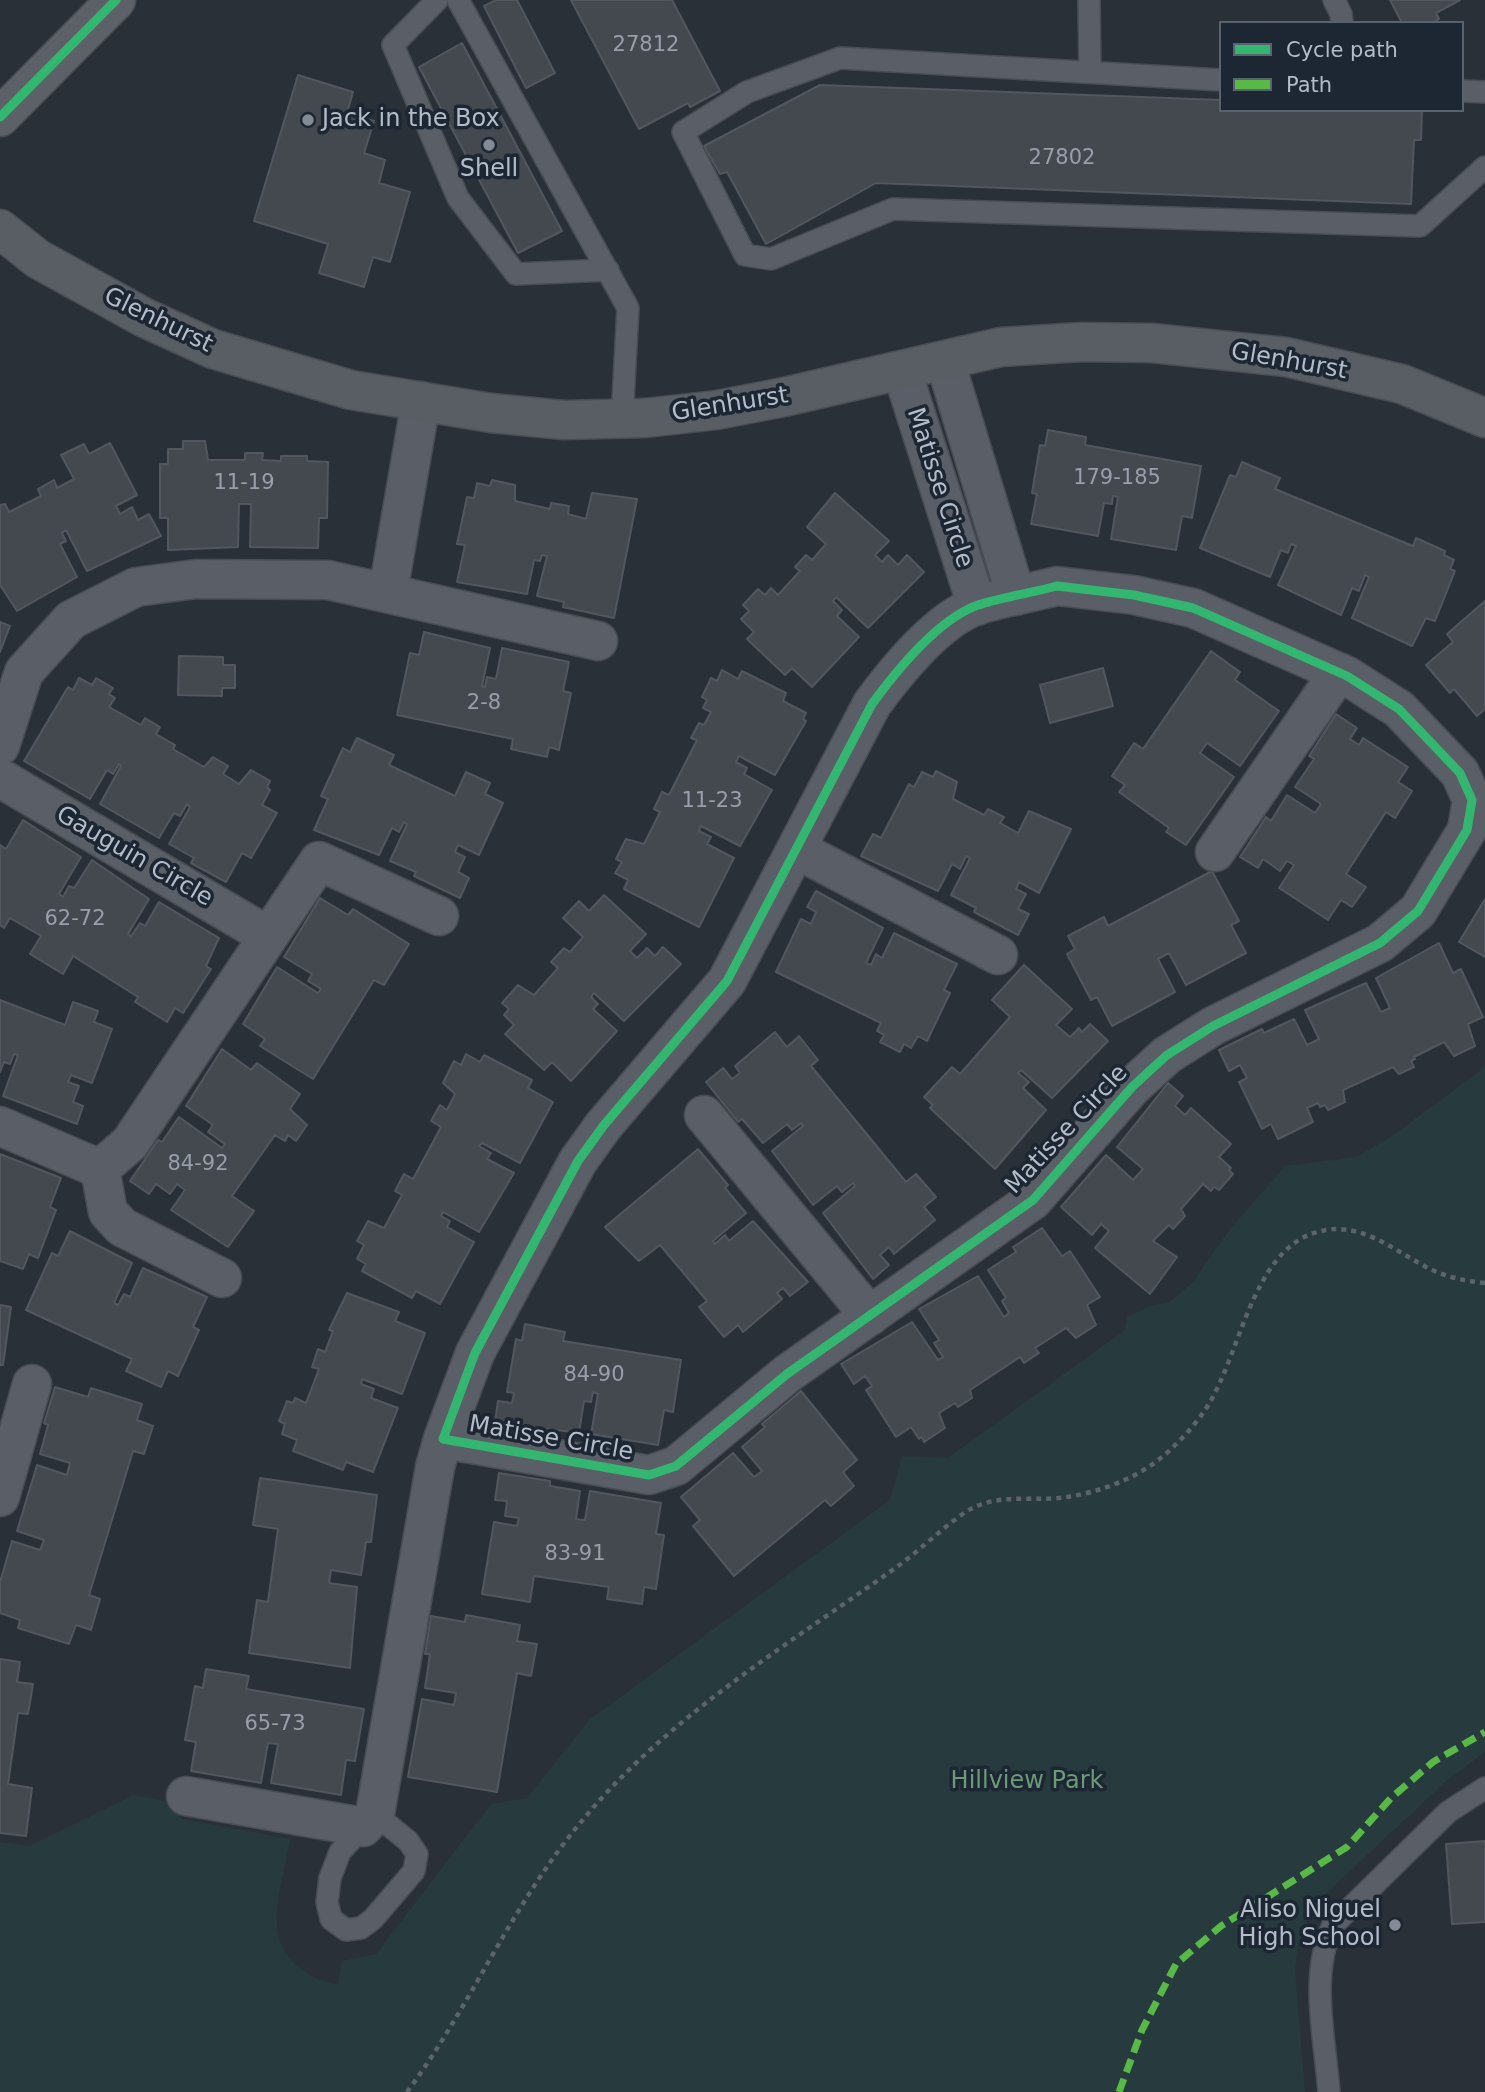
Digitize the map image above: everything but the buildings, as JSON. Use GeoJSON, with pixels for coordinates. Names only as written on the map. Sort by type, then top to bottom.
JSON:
{"type":"FeatureCollection","features":[{"type":"Feature","properties":{"kind":"main road"},"geometry":{"type":"LineString","coordinates":[[0,117],[116,0]]}},
{"type":"Feature","properties":{"kind":"street","name":"Glenhurst"},"geometry":{"type":"LineString","coordinates":[[0,229],[38,259],[145,318],[213,349],[351,390],[491,413],[565,420],[622,419],[730,407],[1015,346],[1082,342],[1179,346],[1286,357],[1402,384],[1485,418]]}},
{"type":"Feature","properties":{"kind":"street","name":"Matisse Circle"},"geometry":{"type":"LineString","coordinates":[[946,361],[1016,596]]}},
{"type":"Feature","properties":{"kind":"street","name":"Matisse Circle"},"geometry":{"type":"LineString","coordinates":[[902,371],[977,606]]}},
{"type":"Feature","properties":{"kind":"street"},"geometry":{"type":"LineString","coordinates":[[388,592],[421,401]]}},
{"type":"Feature","properties":{"kind":"street"},"geometry":{"type":"LineString","coordinates":[[0,746],[24,672],[71,620],[136,587],[196,579],[328,580],[598,642]]}},
{"type":"Feature","properties":{"kind":"street","name":"Matisse Circle"},"geometry":{"type":"LineString","coordinates":[[369,1821],[435,1467],[443,1439],[475,1353],[578,1161],[604,1125],[727,981],[872,704],[897,670],[956,615],[977,606],[1057,586],[1134,595],[1193,608],[1339,672],[1399,709],[1460,773],[1472,800],[1467,830],[1418,911],[1380,943],[1213,1026],[1167,1055],[1132,1087],[1033,1200],[788,1374],[676,1466],[649,1475],[443,1439]]}},
{"type":"Feature","properties":{"kind":"street"},"geometry":{"type":"LineString","coordinates":[[1215,852],[1339,672]]}},
{"type":"Feature","properties":{"kind":"street","name":"Gauguin Circle"},"geometry":{"type":"LineString","coordinates":[[0,778],[268,936]]}},
{"type":"Feature","properties":{"kind":"street"},"geometry":{"type":"LineString","coordinates":[[796,849],[998,955]]}},
{"type":"Feature","properties":{"kind":"street"},"geometry":{"type":"LineString","coordinates":[[100,1169],[130,1143],[319,861],[439,916]]}},
{"type":"Feature","properties":{"kind":"street"},"geometry":{"type":"LineString","coordinates":[[704,1115],[870,1316]]}},
{"type":"Feature","properties":{"kind":"street"},"geometry":{"type":"LineString","coordinates":[[0,1126],[100,1169]]}},
{"type":"Feature","properties":{"kind":"street"},"geometry":{"type":"LineString","coordinates":[[100,1169],[108,1212],[122,1227],[222,1278]]}},
{"type":"Feature","properties":{"kind":"street"},"geometry":{"type":"LineString","coordinates":[[0,1497],[8,1441],[32,1384]]}},
{"type":"Feature","properties":{"kind":"street"},"geometry":{"type":"LineString","coordinates":[[186,1796],[369,1821]]}},
{"type":"Feature","properties":{"kind":"lane"},"geometry":{"type":"LineString","coordinates":[[437,0],[393,46],[458,198],[516,274],[608,271]]}},
{"type":"Feature","properties":{"kind":"lane"},"geometry":{"type":"LineString","coordinates":[[458,0],[628,309],[622,419]]}},
{"type":"Feature","properties":{"kind":"lane"},"geometry":{"type":"LineString","coordinates":[[1089,0],[1090,72]]}},
{"type":"Feature","properties":{"kind":"lane"},"geometry":{"type":"LineString","coordinates":[[1334,0],[1342,21]]}},
{"type":"Feature","properties":{"kind":"lane"},"geometry":{"type":"LineString","coordinates":[[1219,80],[840,58],[747,92],[683,132],[745,255],[771,258],[893,209],[1420,226],[1485,167]]}},
{"type":"Feature","properties":{"kind":"lane"},"geometry":{"type":"LineString","coordinates":[[1464,91],[1485,92]]}},
{"type":"Feature","properties":{"kind":"lane"},"geometry":{"type":"LineString","coordinates":[[1328,2092],[1320,1969],[1322,1947],[1333,1925],[1448,1812],[1485,1788]]}},
{"type":"Feature","properties":{"kind":"lane"},"geometry":{"type":"LineString","coordinates":[[369,1821],[408,1841],[417,1854],[414,1871],[373,1919],[360,1928],[346,1930],[331,1919],[327,1902],[330,1878],[340,1852],[369,1821]]}},
{"type":"Feature","properties":{"kind":"path"},"geometry":{"type":"LineString","coordinates":[[407,2092],[477,1985],[543,1873],[579,1823],[620,1777],[757,1664],[894,1569],[962,1514],[986,1501],[1057,1498],[1109,1488],[1170,1451],[1210,1401],[1264,1274],[1285,1248],[1309,1235],[1332,1228],[1359,1231],[1430,1270],[1458,1280],[1485,1283]]}},
{"type":"Feature","properties":{"kind":"green space","name":"Hillview Park"},"geometry":{"type":"Polygon","coordinates":[[[1485,1067],[1485,1752],[1445,1782],[1314,1905],[1298,1945],[1295,1970],[1305,2092],[0,2092],[0,1842],[30,1846],[133,1795],[177,1803],[182,1819],[290,1839],[278,1904],[279,1937],[283,1948],[297,1966],[316,1978],[338,1984],[342,1961],[376,1954],[491,1804],[527,1798],[589,1720],[890,1500],[902,1456],[948,1458],[1125,1330],[1127,1317],[1150,1306],[1170,1302],[1192,1283],[1230,1229],[1285,1166],[1356,1157],[1392,1136],[1485,1067]]]}},
{"type":"Feature","properties":{"kind":"marked path"},"geometry":{"type":"LineString","coordinates":[[1119,2092],[1142,2030],[1176,1964],[1221,1926],[1347,1847],[1391,1798],[1433,1762],[1485,1732]]}},
{"type":"Feature","properties":{"kind":"cycle path"},"geometry":{"type":"LineString","coordinates":[[0,117],[116,0]]}},
{"type":"Feature","properties":{"kind":"cycle path"},"geometry":{"type":"LineString","coordinates":[[1057,586],[1134,595],[1193,608],[1347,676],[1399,709],[1460,773],[1472,800],[1467,830],[1418,911],[1380,943],[1213,1026],[1167,1055],[1132,1087],[1033,1200],[787,1374],[676,1466],[649,1475],[443,1439],[475,1353],[578,1161],[604,1125],[727,981],[872,704],[919,647],[963,612],[988,602],[1057,586]]}},
{"type":"Feature","properties":{"kind":"place","name":"Jack in the Box"},"geometry":{"type":"Point","coordinates":[308,120]}},
{"type":"Feature","properties":{"kind":"place","name":"Shell"},"geometry":{"type":"Point","coordinates":[489,145]}},
{"type":"Feature","properties":{"kind":"place","name":"Aliso Niguel High School"},"geometry":{"type":"Point","coordinates":[1395,1925]}}]}
